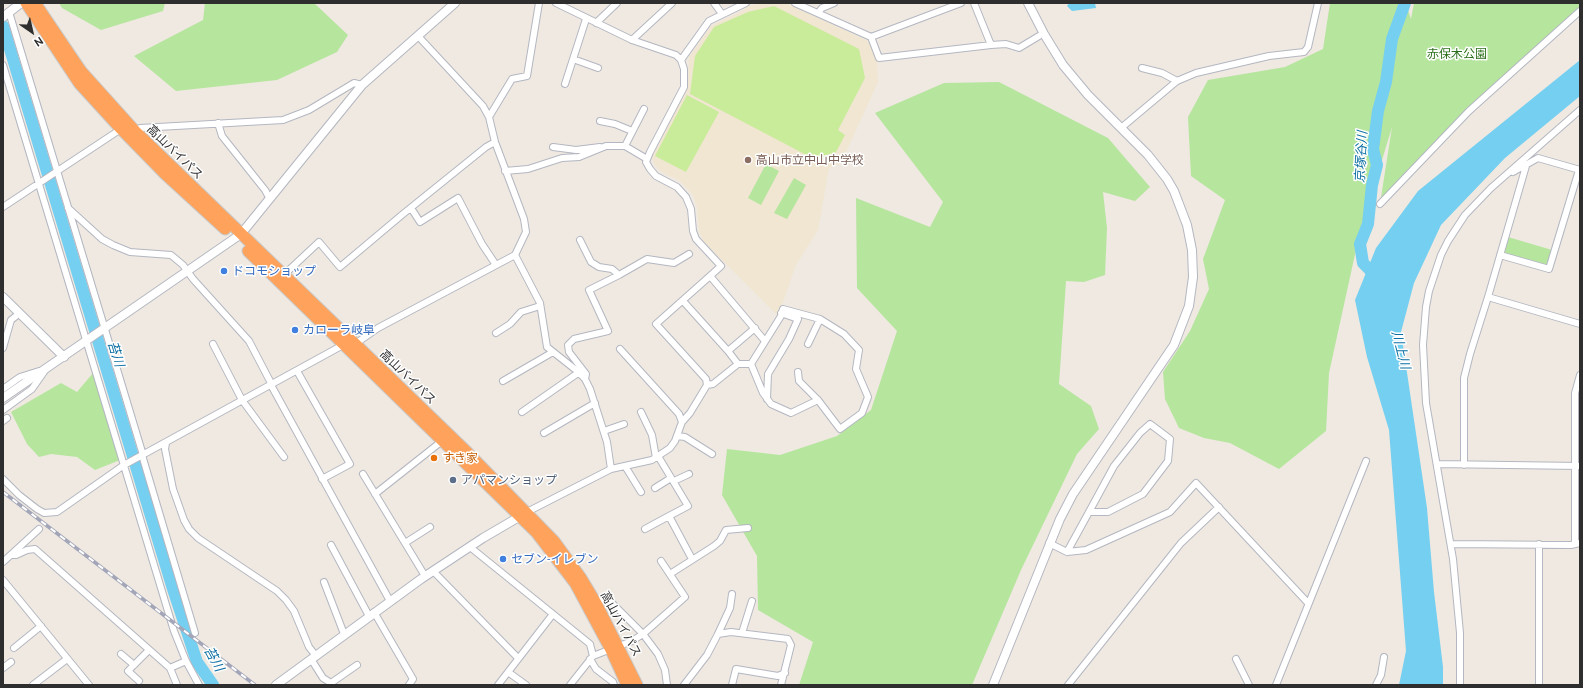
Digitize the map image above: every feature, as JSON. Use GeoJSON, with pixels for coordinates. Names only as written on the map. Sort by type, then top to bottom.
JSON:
{"type":"FeatureCollection","features":[{"type":"Feature","properties":{"kind":"highway","name":"高山バイパス"},"geometry":{"type":"LineString","coordinates":[[26,3],[80,83],[121,129],[165,174],[239,237],[355,344],[524,514],[575,583],[638,685]]}},
{"type":"Feature","properties":{"kind":"highway","name":"高山バイパス"},"geometry":{"type":"LineString","coordinates":[[35,3],[81,71],[135,131],[343,345],[442,441],[554,541],[569,560],[596,603],[615,648],[627,685]]}},
{"type":"Feature","properties":{"kind":"street"},"geometry":{"type":"LineString","coordinates":[[21,3],[7,14],[68,208],[141,455],[196,633]]}},
{"type":"Feature","properties":{"kind":"street"},"geometry":{"type":"LineString","coordinates":[[3,398],[239,237],[362,85],[455,3]]}},
{"type":"Feature","properties":{"kind":"street"},"geometry":{"type":"LineString","coordinates":[[489,117],[512,79],[527,76],[539,3]]}},
{"type":"Feature","properties":{"kind":"street"},"geometry":{"type":"LineString","coordinates":[[276,685],[371,614],[425,576],[434,572],[470,547],[524,514],[611,469],[657,457],[670,448],[677,436],[682,422],[690,413],[707,385],[706,379],[656,324],[721,266],[699,243],[694,235],[691,209],[686,197],[677,187],[652,172],[647,165],[647,159],[684,87],[684,69],[681,60],[676,55],[632,40],[586,19],[556,3]]}},
{"type":"Feature","properties":{"kind":"street"},"geometry":{"type":"LineString","coordinates":[[596,23],[617,3]]}},
{"type":"Feature","properties":{"kind":"street"},"geometry":{"type":"LineString","coordinates":[[632,40],[672,3]]}},
{"type":"Feature","properties":{"kind":"street"},"geometry":{"type":"LineString","coordinates":[[714,3],[722,14]]}},
{"type":"Feature","properties":{"kind":"street"},"geometry":{"type":"LineString","coordinates":[[681,60],[709,21],[746,3]]}},
{"type":"Feature","properties":{"kind":"street"},"geometry":{"type":"LineString","coordinates":[[795,3],[871,37],[879,58],[991,45],[1006,44],[1018,48],[1040,36]]}},
{"type":"Feature","properties":{"kind":"street"},"geometry":{"type":"LineString","coordinates":[[818,13],[822,8],[834,3]]}},
{"type":"Feature","properties":{"kind":"street"},"geometry":{"type":"LineString","coordinates":[[871,37],[961,3]]}},
{"type":"Feature","properties":{"kind":"street"},"geometry":{"type":"LineString","coordinates":[[974,3],[991,45]]}},
{"type":"Feature","properties":{"kind":"street"},"geometry":{"type":"LineString","coordinates":[[993,685],[1049,543],[1074,494],[1174,345],[1184,320],[1192,291],[1193,264],[1190,238],[1184,214],[1174,191],[1158,167],[1088,95],[1063,65],[1044,34],[1028,3]]}},
{"type":"Feature","properties":{"kind":"street"},"geometry":{"type":"LineString","coordinates":[[1121,128],[1177,81],[1196,73],[1269,56],[1304,52],[1308,47],[1317,4]]}},
{"type":"Feature","properties":{"kind":"street"},"geometry":{"type":"LineString","coordinates":[[1380,204],[1469,111],[1580,11]]}},
{"type":"Feature","properties":{"kind":"street"},"geometry":{"type":"LineString","coordinates":[[565,84],[586,19]]}},
{"type":"Feature","properties":{"kind":"street"},"geometry":{"type":"LineString","coordinates":[[355,344],[378,328],[515,255],[526,228],[495,142],[489,117],[483,106],[418,36]]}},
{"type":"Feature","properties":{"kind":"street"},"geometry":{"type":"LineString","coordinates":[[573,59],[598,68]]}},
{"type":"Feature","properties":{"kind":"street"},"geometry":{"type":"LineString","coordinates":[[3,65],[125,464],[174,631],[186,661],[199,685]]}},
{"type":"Feature","properties":{"kind":"street"},"geometry":{"type":"LineString","coordinates":[[1142,68],[1162,73],[1177,81]]}},
{"type":"Feature","properties":{"kind":"street"},"geometry":{"type":"LineString","coordinates":[[135,131],[140,128],[218,123],[266,122],[288,119],[309,110],[354,83],[362,85]]}},
{"type":"Feature","properties":{"kind":"street"},"geometry":{"type":"LineString","coordinates":[[625,146],[644,109]]}},
{"type":"Feature","properties":{"kind":"street"},"geometry":{"type":"LineString","coordinates":[[1460,685],[1460,633],[1451,544],[1426,403],[1424,372],[1424,324],[1430,291],[1441,255],[1456,229],[1473,206],[1580,110]]}},
{"type":"Feature","properties":{"kind":"street"},"geometry":{"type":"LineString","coordinates":[[600,122],[615,124],[632,131]]}},
{"type":"Feature","properties":{"kind":"street"},"geometry":{"type":"LineString","coordinates":[[218,123],[222,136],[265,190],[270,199]]}},
{"type":"Feature","properties":{"kind":"street"},"geometry":{"type":"LineString","coordinates":[[3,207],[121,129]]}},
{"type":"Feature","properties":{"kind":"street"},"geometry":{"type":"LineString","coordinates":[[288,271],[318,242],[340,267],[486,147],[495,142]]}},
{"type":"Feature","properties":{"kind":"street"},"geometry":{"type":"LineString","coordinates":[[553,147],[576,150],[606,146],[625,146],[647,159]]}},
{"type":"Feature","properties":{"kind":"street"},"geometry":{"type":"LineString","coordinates":[[505,171],[528,169],[562,158],[579,157],[606,146]]}},
{"type":"Feature","properties":{"kind":"street"},"geometry":{"type":"LineString","coordinates":[[1500,255],[1549,269],[1579,170],[1538,158],[1526,166],[1508,173]]}},
{"type":"Feature","properties":{"kind":"street"},"geometry":{"type":"LineString","coordinates":[[1464,464],[1464,378],[1526,166]]}},
{"type":"Feature","properties":{"kind":"street"},"geometry":{"type":"LineString","coordinates":[[411,208],[420,222],[458,198],[482,244],[496,265]]}},
{"type":"Feature","properties":{"kind":"street"},"geometry":{"type":"LineString","coordinates":[[68,208],[107,242],[130,252],[171,255],[249,341],[322,479],[390,601]]}},
{"type":"Feature","properties":{"kind":"street"},"geometry":{"type":"LineString","coordinates":[[580,240],[591,262],[599,267],[612,269],[619,275]]}},
{"type":"Feature","properties":{"kind":"street"},"geometry":{"type":"LineString","coordinates":[[611,469],[609,448],[595,403],[585,379],[586,374],[569,352],[568,346],[574,339],[608,331],[589,290],[619,275],[646,258],[674,263],[689,254]]}},
{"type":"Feature","properties":{"kind":"street"},"geometry":{"type":"LineString","coordinates":[[515,255],[540,306],[548,347],[574,367],[578,374],[585,379]]}},
{"type":"Feature","properties":{"kind":"street"},"geometry":{"type":"LineString","coordinates":[[710,276],[765,341]]}},
{"type":"Feature","properties":{"kind":"street"},"geometry":{"type":"LineString","coordinates":[[3,297],[64,357]]}},
{"type":"Feature","properties":{"kind":"street"},"geometry":{"type":"LineString","coordinates":[[1488,297],[1580,324]]}},
{"type":"Feature","properties":{"kind":"street"},"geometry":{"type":"LineString","coordinates":[[683,300],[738,364]]}},
{"type":"Feature","properties":{"kind":"street"},"geometry":{"type":"LineString","coordinates":[[496,332],[510,324],[521,312],[540,306]]}},
{"type":"Feature","properties":{"kind":"street"},"geometry":{"type":"LineString","coordinates":[[751,364],[783,309],[820,318],[844,334],[859,350],[856,369],[868,401],[859,416],[840,429],[818,400],[799,381],[798,372]]}},
{"type":"Feature","properties":{"kind":"street"},"geometry":{"type":"LineString","coordinates":[[3,348],[11,320],[20,313]]}},
{"type":"Feature","properties":{"kind":"street"},"geometry":{"type":"LineString","coordinates":[[767,399],[768,374],[798,319],[781,313]]}},
{"type":"Feature","properties":{"kind":"street"},"geometry":{"type":"LineString","coordinates":[[808,344],[820,318]]}},
{"type":"Feature","properties":{"kind":"street"},"geometry":{"type":"LineString","coordinates":[[728,351],[755,328]]}},
{"type":"Feature","properties":{"kind":"street"},"geometry":{"type":"LineString","coordinates":[[213,344],[242,400],[284,457]]}},
{"type":"Feature","properties":{"kind":"street"},"geometry":{"type":"LineString","coordinates":[[3,479],[26,502],[44,513],[52,513],[60,510],[125,464],[166,443],[343,345]]}},
{"type":"Feature","properties":{"kind":"street"},"geometry":{"type":"LineString","coordinates":[[620,349],[679,414],[682,422]]}},
{"type":"Feature","properties":{"kind":"street"},"geometry":{"type":"LineString","coordinates":[[503,381],[553,352]]}},
{"type":"Feature","properties":{"kind":"street"},"geometry":{"type":"LineString","coordinates":[[707,385],[714,384],[738,364],[751,364]]}},
{"type":"Feature","properties":{"kind":"street"},"geometry":{"type":"LineString","coordinates":[[751,364],[767,399],[771,404],[791,413],[818,400]]}},
{"type":"Feature","properties":{"kind":"street"},"geometry":{"type":"LineString","coordinates":[[4,386],[20,377],[47,368]]}},
{"type":"Feature","properties":{"kind":"street"},"geometry":{"type":"LineString","coordinates":[[3,410],[32,390],[47,368]]}},
{"type":"Feature","properties":{"kind":"street"},"geometry":{"type":"LineString","coordinates":[[297,371],[350,464],[322,479]]}},
{"type":"Feature","properties":{"kind":"street"},"geometry":{"type":"LineString","coordinates":[[522,412],[578,374]]}},
{"type":"Feature","properties":{"kind":"street"},"geometry":{"type":"LineString","coordinates":[[1451,544],[1578,543],[1575,393],[1580,375]]}},
{"type":"Feature","properties":{"kind":"street"},"geometry":{"type":"LineString","coordinates":[[544,433],[595,403]]}},
{"type":"Feature","properties":{"kind":"street"},"geometry":{"type":"LineString","coordinates":[[641,412],[652,436],[657,457],[688,506],[645,529]]}},
{"type":"Feature","properties":{"kind":"street"},"geometry":{"type":"LineString","coordinates":[[604,431],[624,424]]}},
{"type":"Feature","properties":{"kind":"street"},"geometry":{"type":"LineString","coordinates":[[1067,552],[1088,512],[1114,466],[1140,433],[1150,424],[1170,439],[1168,461],[1143,494],[1108,512],[1088,512]]}},
{"type":"Feature","properties":{"kind":"street"},"geometry":{"type":"LineString","coordinates":[[677,436],[685,437],[712,454]]}},
{"type":"Feature","properties":{"kind":"street"},"geometry":{"type":"LineString","coordinates":[[375,494],[442,441]]}},
{"type":"Feature","properties":{"kind":"street"},"geometry":{"type":"LineString","coordinates":[[166,443],[165,449],[173,490],[189,529],[198,538],[277,591],[286,600],[294,611],[313,658],[323,678],[331,683],[357,665]]}},
{"type":"Feature","properties":{"kind":"street"},"geometry":{"type":"LineString","coordinates":[[1276,685],[1366,461]]}},
{"type":"Feature","properties":{"kind":"street"},"geometry":{"type":"LineString","coordinates":[[1437,464],[1577,466]]}},
{"type":"Feature","properties":{"kind":"street"},"geometry":{"type":"LineString","coordinates":[[625,466],[641,492]]}},
{"type":"Feature","properties":{"kind":"street"},"geometry":{"type":"LineString","coordinates":[[363,474],[425,576]]}},
{"type":"Feature","properties":{"kind":"street"},"geometry":{"type":"LineString","coordinates":[[655,488],[672,479],[689,474]]}},
{"type":"Feature","properties":{"kind":"street"},"geometry":{"type":"LineString","coordinates":[[1049,543],[1067,552],[1086,550],[1170,512],[1196,483],[1308,603]]}},
{"type":"Feature","properties":{"kind":"street"},"geometry":{"type":"LineString","coordinates":[[1068,685],[1181,543],[1218,507]]}},
{"type":"Feature","properties":{"kind":"street"},"geometry":{"type":"LineString","coordinates":[[669,516],[692,559]]}},
{"type":"Feature","properties":{"kind":"street"},"geometry":{"type":"LineString","coordinates":[[405,543],[430,527]]}},
{"type":"Feature","properties":{"kind":"street"},"geometry":{"type":"LineString","coordinates":[[670,574],[714,546],[720,541],[726,530],[748,528]]}},
{"type":"Feature","properties":{"kind":"street"},"geometry":{"type":"LineString","coordinates":[[3,562],[39,529]]}},
{"type":"Feature","properties":{"kind":"street"},"geometry":{"type":"LineString","coordinates":[[1539,544],[1539,685]]}},
{"type":"Feature","properties":{"kind":"street"},"geometry":{"type":"LineString","coordinates":[[331,545],[371,614],[413,679],[409,685]]}},
{"type":"Feature","properties":{"kind":"street"},"geometry":{"type":"LineString","coordinates":[[470,547],[590,644],[591,658],[596,669],[613,682],[614,685]]}},
{"type":"Feature","properties":{"kind":"street"},"geometry":{"type":"LineString","coordinates":[[11,555],[16,555],[27,550],[35,549],[170,668],[177,685]]}},
{"type":"Feature","properties":{"kind":"street"},"geometry":{"type":"LineString","coordinates":[[570,685],[591,658],[643,634],[685,597],[661,561]]}},
{"type":"Feature","properties":{"kind":"street"},"geometry":{"type":"LineString","coordinates":[[434,572],[518,658]]}},
{"type":"Feature","properties":{"kind":"street"},"geometry":{"type":"LineString","coordinates":[[3,580],[89,685]]}},
{"type":"Feature","properties":{"kind":"street"},"geometry":{"type":"LineString","coordinates":[[324,582],[344,634]]}},
{"type":"Feature","properties":{"kind":"street"},"geometry":{"type":"LineString","coordinates":[[684,685],[707,655],[730,608],[732,594]]}},
{"type":"Feature","properties":{"kind":"street"},"geometry":{"type":"LineString","coordinates":[[596,603],[606,597],[643,634],[658,654],[665,670],[667,685]]}},
{"type":"Feature","properties":{"kind":"street"},"geometry":{"type":"LineString","coordinates":[[742,633],[752,601]]}},
{"type":"Feature","properties":{"kind":"street"},"geometry":{"type":"LineString","coordinates":[[498,685],[553,614]]}},
{"type":"Feature","properties":{"kind":"street"},"geometry":{"type":"LineString","coordinates":[[14,648],[41,626]]}},
{"type":"Feature","properties":{"kind":"street"},"geometry":{"type":"LineString","coordinates":[[718,634],[731,632],[742,633],[783,637],[790,641],[791,645],[781,685]]}},
{"type":"Feature","properties":{"kind":"street"},"geometry":{"type":"LineString","coordinates":[[139,681],[128,671],[149,650]]}},
{"type":"Feature","properties":{"kind":"street"},"geometry":{"type":"LineString","coordinates":[[121,654],[134,665]]}},
{"type":"Feature","properties":{"kind":"street"},"geometry":{"type":"LineString","coordinates":[[1376,685],[1384,657]]}},
{"type":"Feature","properties":{"kind":"street"},"geometry":{"type":"LineString","coordinates":[[33,685],[67,658]]}},
{"type":"Feature","properties":{"kind":"street"},"geometry":{"type":"LineString","coordinates":[[1236,659],[1249,685]]}},
{"type":"Feature","properties":{"kind":"street"},"geometry":{"type":"LineString","coordinates":[[170,668],[186,661]]}},
{"type":"Feature","properties":{"kind":"street"},"geometry":{"type":"LineString","coordinates":[[3,668],[10,662]]}},
{"type":"Feature","properties":{"kind":"street"},"geometry":{"type":"LineString","coordinates":[[732,685],[736,669],[778,676],[785,673]]}},
{"type":"Feature","properties":{"kind":"street"},"geometry":{"type":"LineString","coordinates":[[508,672],[526,685]]}},
{"type":"Feature","properties":{"kind":"shaded area","name":"高山市立中山中学校"},"geometry":{"type":"Polygon","coordinates":[[[763,3],[786,3],[868,41],[877,61],[878,82],[841,163],[829,168],[818,230],[796,265],[778,316],[704,242],[699,231],[697,207],[693,195],[679,180],[663,173],[655,166],[652,157],[688,85],[689,57],[711,26],[746,9],[744,7],[763,3]]]}},
{"type":"Feature","properties":{"kind":"green space"},"geometry":{"type":"Polygon","coordinates":[[[59,3],[165,3],[163,11],[101,30],[62,8],[59,3]]]}},
{"type":"Feature","properties":{"kind":"green space"},"geometry":{"type":"Polygon","coordinates":[[[205,3],[314,3],[348,35],[337,52],[277,80],[176,91],[134,56],[203,20],[205,3]]]}},
{"type":"Feature","properties":{"kind":"green space","name":"赤保木公園"},"geometry":{"type":"Polygon","coordinates":[[[1330,3],[1409,3],[1407,7],[1411,19],[1414,3],[1580,3],[1580,11],[1469,111],[1380,204],[1392,127],[1359,236],[1329,373],[1326,431],[1279,469],[1230,443],[1204,438],[1179,428],[1165,399],[1163,372],[1190,331],[1209,289],[1203,259],[1225,200],[1191,176],[1188,117],[1208,80],[1285,67],[1323,49],[1330,3]]]}},
{"type":"Feature","properties":{"kind":"green space"},"geometry":{"type":"Polygon","coordinates":[[[774,6],[859,49],[865,78],[838,130],[845,135],[836,152],[814,159],[690,94],[695,56],[714,27],[748,12],[774,6]]]}},
{"type":"Feature","properties":{"kind":"green space"},"geometry":{"type":"Polygon","coordinates":[[[999,82],[1108,138],[1150,187],[1135,201],[1103,192],[1107,228],[1105,275],[1084,282],[1066,281],[1059,384],[1091,406],[1099,429],[1077,454],[1021,570],[972,685],[799,685],[813,642],[758,610],[757,556],[722,495],[727,449],[780,455],[837,436],[871,410],[897,331],[857,288],[856,198],[930,227],[943,202],[875,113],[944,83],[999,82]]]}},
{"type":"Feature","properties":{"kind":"green space"},"geometry":{"type":"Polygon","coordinates":[[[687,95],[719,112],[686,172],[655,156],[687,95]]]}},
{"type":"Feature","properties":{"kind":"green space"},"geometry":{"type":"Polygon","coordinates":[[[766,164],[779,171],[761,205],[748,198],[766,164]]]}},
{"type":"Feature","properties":{"kind":"green space"},"geometry":{"type":"Polygon","coordinates":[[[794,178],[806,185],[787,219],[774,213],[794,178]]]}},
{"type":"Feature","properties":{"kind":"green space"},"geometry":{"type":"Polygon","coordinates":[[[1508,237],[1552,250],[1548,263],[1544,266],[1506,254],[1504,251],[1508,237]]]}},
{"type":"Feature","properties":{"kind":"green space"},"geometry":{"type":"Polygon","coordinates":[[[93,373],[120,460],[95,470],[77,457],[51,454],[39,457],[27,444],[11,412],[61,383],[77,392],[93,373]]]}},
{"type":"Feature","properties":{"kind":"water"},"geometry":{"type":"Polygon","coordinates":[[[1069,3],[1095,3],[1096,8],[1072,11],[1067,6],[1069,3]]]}},
{"type":"Feature","properties":{"kind":"water","name":"川上川"},"geometry":{"type":"Polygon","coordinates":[[[1580,60],[1580,96],[1505,158],[1441,225],[1414,283],[1401,332],[1427,508],[1434,592],[1443,667],[1443,685],[1399,685],[1406,651],[1389,430],[1367,357],[1355,300],[1376,248],[1418,191],[1580,60]]]}},
{"type":"Feature","properties":{"kind":"waterway","name":"京塚谷川"},"geometry":{"type":"LineString","coordinates":[[1376,280],[1373,273],[1363,263],[1360,244],[1368,224],[1372,185],[1377,165],[1373,149],[1378,111],[1386,82],[1392,39],[1405,3]]}},
{"type":"Feature","properties":{"kind":"waterway","name":"苔川"},"geometry":{"type":"LineString","coordinates":[[3,26],[173,589],[197,662],[213,685]]}},
{"type":"Feature","properties":{"kind":"railway"},"geometry":{"type":"LineString","coordinates":[[3,492],[255,685]]}},
{"type":"Feature","properties":{"kind":"place","name":"高山市立中山中学校"},"geometry":{"type":"Point","coordinates":[748,160]}},
{"type":"Feature","properties":{"kind":"place","name":"ドコモショップ"},"geometry":{"type":"Point","coordinates":[224,271]}},
{"type":"Feature","properties":{"kind":"place","name":"カローラ岐阜"},"geometry":{"type":"Point","coordinates":[295,330]}},
{"type":"Feature","properties":{"kind":"place","name":"すき家"},"geometry":{"type":"Point","coordinates":[434,458]}},
{"type":"Feature","properties":{"kind":"place","name":"アパマンショップ"},"geometry":{"type":"Point","coordinates":[453,480]}},
{"type":"Feature","properties":{"kind":"place","name":"セブン-イレブン"},"geometry":{"type":"Point","coordinates":[503,559]}}]}
